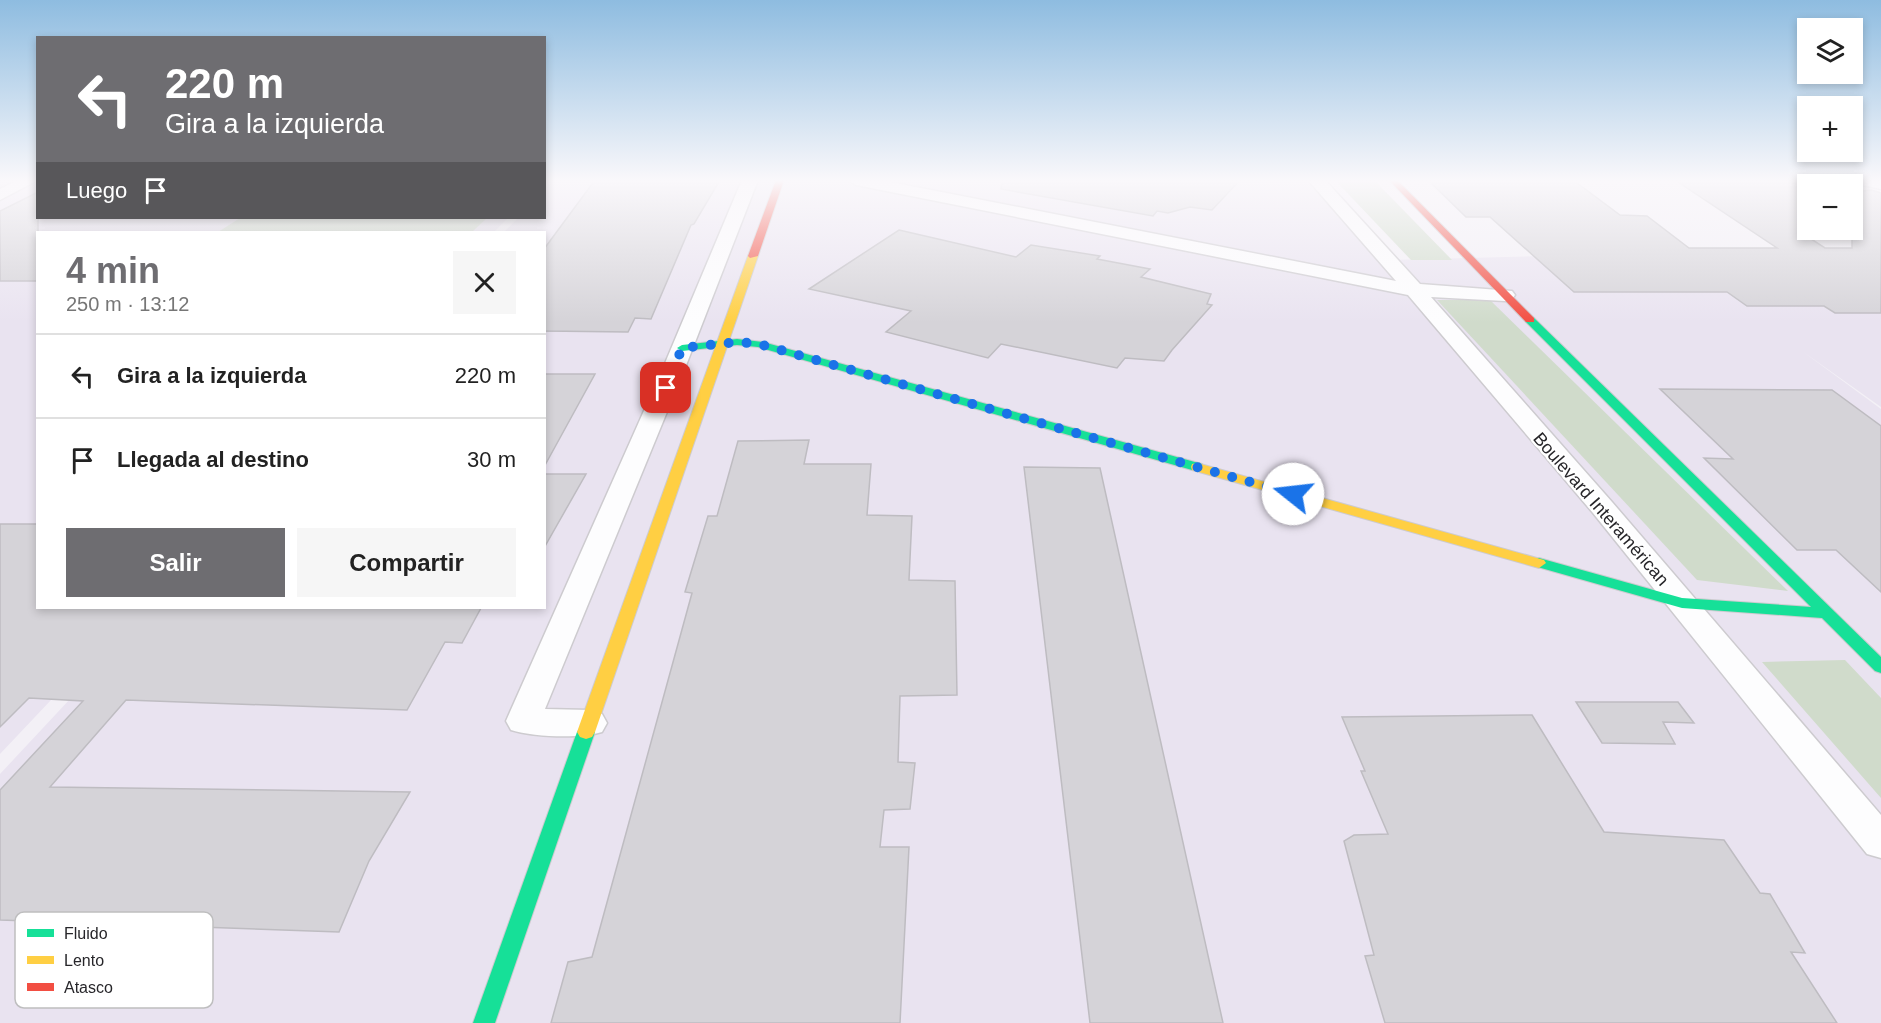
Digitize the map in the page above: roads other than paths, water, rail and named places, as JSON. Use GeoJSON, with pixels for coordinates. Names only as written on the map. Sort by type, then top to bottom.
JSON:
{"type":"FeatureCollection","features":[{"type":"Feature","properties":{"kind":"street"},"geometry":{"type":"LineString","coordinates":[[590,723],[523,721],[682,348],[731,228]]}},
{"type":"Feature","properties":{"kind":"street"},"geometry":{"type":"LineString","coordinates":[[484,1023],[725,344],[764,228]]}},
{"type":"Feature","properties":{"kind":"street"},"geometry":{"type":"LineString","coordinates":[[1125,228],[1407,282],[1504,295]]}},
{"type":"Feature","properties":{"kind":"street","name":"Boulevard Interamérican"},"geometry":{"type":"LineString","coordinates":[[1359,228],[1682,603],[1881,842]]}},
{"type":"Feature","properties":{"kind":"street"},"geometry":{"type":"LineString","coordinates":[[1439,228],[1504,295],[1881,667]]}},
{"type":"Feature","properties":{"kind":"street"},"geometry":{"type":"LineString","coordinates":[[1407,282],[1486,277]]}},
{"type":"Feature","properties":{"kind":"street"},"geometry":{"type":"LineString","coordinates":[[682,348],[759,344],[1682,603],[1827,613]]}}]}
